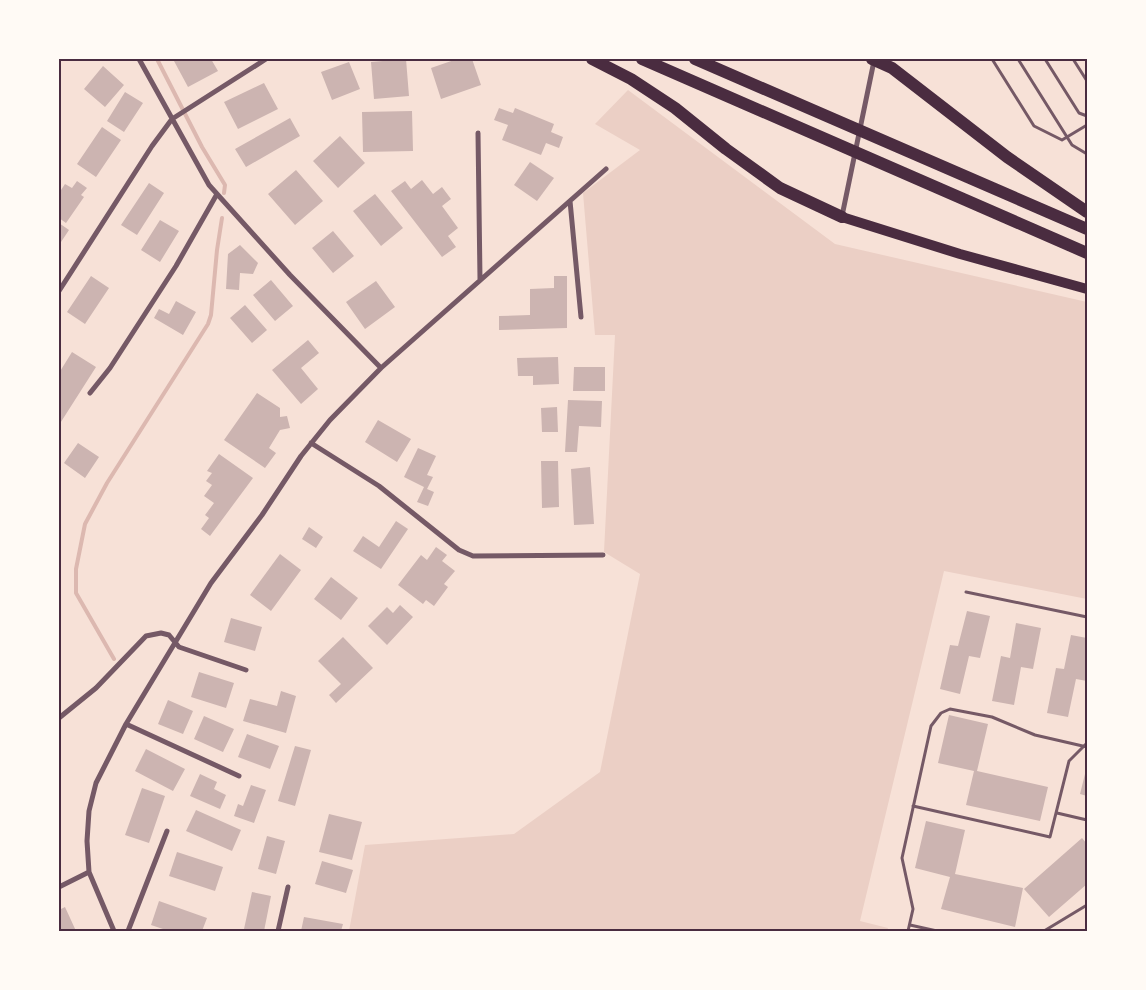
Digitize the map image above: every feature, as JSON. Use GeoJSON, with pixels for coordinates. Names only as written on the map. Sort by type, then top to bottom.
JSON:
{"type":"FeatureCollection","features":[{"type":"Feature","properties":{"kind":"highway"},"geometry":{"type":"LineString","coordinates":[[592,59],[631,79],[675,108],[726,149],[780,188],[842,217]]}},
{"type":"Feature","properties":{"kind":"highway"},"geometry":{"type":"LineString","coordinates":[[642,59],[1087,253]]}},
{"type":"Feature","properties":{"kind":"highway"},"geometry":{"type":"LineString","coordinates":[[695,59],[1087,229]]}},
{"type":"Feature","properties":{"kind":"highway"},"geometry":{"type":"LineString","coordinates":[[873,59],[892,68],[1000,152],[1087,212]]}},
{"type":"Feature","properties":{"kind":"main road"},"geometry":{"type":"LineString","coordinates":[[842,217],[932,246],[1087,290]]}},
{"type":"Feature","properties":{"kind":"street"},"geometry":{"type":"LineString","coordinates":[[139,59],[192,157],[217,194],[290,275],[381,368]]}},
{"type":"Feature","properties":{"kind":"street"},"geometry":{"type":"LineString","coordinates":[[59,291],[152,146],[172,119],[266,59]]}},
{"type":"Feature","properties":{"kind":"street"},"geometry":{"type":"LineString","coordinates":[[842,217],[849,173],[873,59]]}},
{"type":"Feature","properties":{"kind":"street"},"geometry":{"type":"LineString","coordinates":[[478,133],[480,280]]}},
{"type":"Feature","properties":{"kind":"street"},"geometry":{"type":"LineString","coordinates":[[114,931],[89,872],[87,841],[91,802],[96,783],[126,724],[211,583],[262,516],[311,443],[330,420],[381,368],[606,169]]}},
{"type":"Feature","properties":{"kind":"street"},"geometry":{"type":"LineString","coordinates":[[90,393],[110,368],[176,266],[217,194]]}},
{"type":"Feature","properties":{"kind":"street"},"geometry":{"type":"LineString","coordinates":[[570,200],[581,317]]}},
{"type":"Feature","properties":{"kind":"street"},"geometry":{"type":"LineString","coordinates":[[311,443],[379,486],[459,550],[473,556],[603,555]]}},
{"type":"Feature","properties":{"kind":"street"},"geometry":{"type":"LineString","coordinates":[[59,718],[96,688],[146,636],[161,633],[170,635],[179,647],[246,670]]}},
{"type":"Feature","properties":{"kind":"street"},"geometry":{"type":"LineString","coordinates":[[126,724],[239,776]]}},
{"type":"Feature","properties":{"kind":"street"},"geometry":{"type":"LineString","coordinates":[[128,931],[167,831]]}},
{"type":"Feature","properties":{"kind":"street"},"geometry":{"type":"LineString","coordinates":[[59,887],[89,872]]}},
{"type":"Feature","properties":{"kind":"street"},"geometry":{"type":"LineString","coordinates":[[278,931],[288,886]]}},
{"type":"Feature","properties":{"kind":"lane"},"geometry":{"type":"LineString","coordinates":[[992,59],[1034,126],[1062,140],[1087,125]]}},
{"type":"Feature","properties":{"kind":"lane"},"geometry":{"type":"LineString","coordinates":[[1018,59],[1072,145],[1087,154]]}},
{"type":"Feature","properties":{"kind":"lane"},"geometry":{"type":"LineString","coordinates":[[1045,59],[1079,113],[1087,116]]}},
{"type":"Feature","properties":{"kind":"lane"},"geometry":{"type":"LineString","coordinates":[[1073,59],[1087,81]]}},
{"type":"Feature","properties":{"kind":"lane"},"geometry":{"type":"LineString","coordinates":[[966,592],[1087,617]]}},
{"type":"Feature","properties":{"kind":"lane"},"geometry":{"type":"LineString","coordinates":[[908,931],[913,909],[902,858],[931,726],[941,713],[950,709],[992,717],[1035,735],[1086,745]]}},
{"type":"Feature","properties":{"kind":"lane"},"geometry":{"type":"LineString","coordinates":[[913,806],[1050,836],[1069,761],[1086,745]]}},
{"type":"Feature","properties":{"kind":"lane"},"geometry":{"type":"LineString","coordinates":[[1057,813],[1087,820]]}},
{"type":"Feature","properties":{"kind":"lane"},"geometry":{"type":"LineString","coordinates":[[1044,931],[1087,905]]}},
{"type":"Feature","properties":{"kind":"lane"},"geometry":{"type":"LineString","coordinates":[[910,925],[937,931]]}},
{"type":"Feature","properties":{"kind":"shaded area"},"geometry":{"type":"Polygon","coordinates":[[[628,90],[835,244],[1087,302],[1087,599],[944,571],[860,921],[888,928],[887,931],[349,931],[365,845],[514,834],[600,772],[640,574],[604,552],[615,335],[595,335],[583,193],[640,150],[595,124],[628,90]]]}},
{"type":"Feature","properties":{"kind":"building"},"geometry":{"type":"Polygon","coordinates":[[[178,59],[211,59],[218,71],[188,87],[174,61],[178,59]]]}},
{"type":"Feature","properties":{"kind":"building"},"geometry":{"type":"Polygon","coordinates":[[[406,59],[409,96],[374,99],[371,62],[406,59]]]}},
{"type":"Feature","properties":{"kind":"building"},"geometry":{"type":"Polygon","coordinates":[[[457,59],[472,59],[481,85],[441,99],[431,68],[457,59]]]}},
{"type":"Feature","properties":{"kind":"building"},"geometry":{"type":"Polygon","coordinates":[[[349,62],[360,89],[332,100],[321,72],[349,62]]]}},
{"type":"Feature","properties":{"kind":"building"},"geometry":{"type":"Polygon","coordinates":[[[103,66],[124,85],[105,107],[84,89],[103,66]]]}},
{"type":"Feature","properties":{"kind":"building"},"geometry":{"type":"Polygon","coordinates":[[[264,83],[278,109],[238,129],[224,102],[264,83]]]}},
{"type":"Feature","properties":{"kind":"building"},"geometry":{"type":"Polygon","coordinates":[[[125,92],[143,103],[124,132],[107,121],[125,92]]]}},
{"type":"Feature","properties":{"kind":"building"},"geometry":{"type":"Polygon","coordinates":[[[499,108],[513,113],[515,108],[554,124],[551,132],[563,137],[559,148],[546,143],[541,155],[502,140],[508,125],[494,120],[499,108]]]}},
{"type":"Feature","properties":{"kind":"building"},"geometry":{"type":"Polygon","coordinates":[[[412,111],[413,151],[363,152],[362,112],[412,111]]]}},
{"type":"Feature","properties":{"kind":"building"},"geometry":{"type":"Polygon","coordinates":[[[290,118],[300,136],[246,167],[235,149],[290,118]]]}},
{"type":"Feature","properties":{"kind":"building"},"geometry":{"type":"Polygon","coordinates":[[[102,127],[121,140],[96,177],[77,164],[102,127]]]}},
{"type":"Feature","properties":{"kind":"building"},"geometry":{"type":"Polygon","coordinates":[[[340,136],[365,163],[338,188],[313,161],[340,136]]]}},
{"type":"Feature","properties":{"kind":"building"},"geometry":{"type":"Polygon","coordinates":[[[530,162],[554,178],[537,201],[514,185],[530,162]]]}},
{"type":"Feature","properties":{"kind":"building"},"geometry":{"type":"Polygon","coordinates":[[[296,170],[323,201],[295,225],[268,194],[296,170]]]}},
{"type":"Feature","properties":{"kind":"building"},"geometry":{"type":"Polygon","coordinates":[[[422,180],[433,194],[442,187],[451,199],[442,206],[458,228],[448,236],[456,247],[442,257],[391,191],[405,181],[411,189],[422,180]]]}},
{"type":"Feature","properties":{"kind":"building"},"geometry":{"type":"Polygon","coordinates":[[[77,181],[87,188],[81,195],[84,197],[66,223],[59,218],[59,193],[65,184],[72,188],[77,181]]]}},
{"type":"Feature","properties":{"kind":"building"},"geometry":{"type":"Polygon","coordinates":[[[149,183],[164,193],[137,235],[121,225],[149,183]]]}},
{"type":"Feature","properties":{"kind":"building"},"geometry":{"type":"Polygon","coordinates":[[[375,194],[403,228],[381,246],[353,211],[375,194]]]}},
{"type":"Feature","properties":{"kind":"building"},"geometry":{"type":"Polygon","coordinates":[[[160,220],[179,231],[160,262],[141,250],[160,220]]]}},
{"type":"Feature","properties":{"kind":"building"},"geometry":{"type":"Polygon","coordinates":[[[59,223],[69,230],[59,245],[59,223]]]}},
{"type":"Feature","properties":{"kind":"building"},"geometry":{"type":"Polygon","coordinates":[[[333,231],[354,256],[333,273],[312,248],[333,231]]]}},
{"type":"Feature","properties":{"kind":"building"},"geometry":{"type":"Polygon","coordinates":[[[240,245],[258,263],[253,274],[240,273],[239,290],[226,289],[228,254],[240,245]]]}},
{"type":"Feature","properties":{"kind":"building"},"geometry":{"type":"Polygon","coordinates":[[[91,276],[109,288],[85,324],[67,312],[91,276]]]}},
{"type":"Feature","properties":{"kind":"building"},"geometry":{"type":"Polygon","coordinates":[[[554,276],[567,276],[567,328],[499,330],[499,316],[530,315],[530,289],[554,288],[554,276]]]}},
{"type":"Feature","properties":{"kind":"building"},"geometry":{"type":"Polygon","coordinates":[[[271,280],[293,306],[275,321],[253,295],[271,280]]]}},
{"type":"Feature","properties":{"kind":"building"},"geometry":{"type":"Polygon","coordinates":[[[376,281],[395,307],[365,329],[346,302],[376,281]]]}},
{"type":"Feature","properties":{"kind":"building"},"geometry":{"type":"Polygon","coordinates":[[[176,301],[196,312],[183,335],[154,318],[159,309],[169,314],[176,301]]]}},
{"type":"Feature","properties":{"kind":"building"},"geometry":{"type":"Polygon","coordinates":[[[245,305],[267,330],[252,343],[230,318],[245,305]]]}},
{"type":"Feature","properties":{"kind":"building"},"geometry":{"type":"Polygon","coordinates":[[[308,340],[319,353],[301,368],[318,389],[301,404],[272,370],[308,340]]]}},
{"type":"Feature","properties":{"kind":"building"},"geometry":{"type":"Polygon","coordinates":[[[72,352],[96,367],[59,425],[59,373],[72,352]]]}},
{"type":"Feature","properties":{"kind":"building"},"geometry":{"type":"Polygon","coordinates":[[[558,357],[559,384],[533,385],[533,376],[518,376],[517,358],[558,357]]]}},
{"type":"Feature","properties":{"kind":"building"},"geometry":{"type":"Polygon","coordinates":[[[574,367],[605,367],[605,391],[573,391],[574,367]]]}},
{"type":"Feature","properties":{"kind":"building"},"geometry":{"type":"Polygon","coordinates":[[[257,393],[280,408],[280,417],[287,416],[290,428],[280,430],[269,448],[276,453],[265,468],[224,440],[257,393]]]}},
{"type":"Feature","properties":{"kind":"building"},"geometry":{"type":"Polygon","coordinates":[[[568,400],[602,401],[601,427],[579,426],[577,452],[565,452],[568,400]]]}},
{"type":"Feature","properties":{"kind":"building"},"geometry":{"type":"Polygon","coordinates":[[[557,407],[558,432],[542,432],[541,408],[557,407]]]}},
{"type":"Feature","properties":{"kind":"building"},"geometry":{"type":"Polygon","coordinates":[[[378,420],[411,439],[397,462],[365,442],[378,420]]]}},
{"type":"Feature","properties":{"kind":"building"},"geometry":{"type":"Polygon","coordinates":[[[78,443],[99,457],[85,478],[64,463],[78,443]]]}},
{"type":"Feature","properties":{"kind":"building"},"geometry":{"type":"Polygon","coordinates":[[[418,448],[436,456],[427,475],[433,477],[427,489],[434,492],[428,506],[417,502],[424,487],[404,477],[418,448]]]}},
{"type":"Feature","properties":{"kind":"building"},"geometry":{"type":"Polygon","coordinates":[[[219,454],[253,478],[210,536],[201,529],[209,518],[205,515],[214,503],[204,496],[212,485],[206,481],[212,473],[207,471],[219,454]]]}},
{"type":"Feature","properties":{"kind":"building"},"geometry":{"type":"Polygon","coordinates":[[[541,461],[558,461],[559,507],[542,508],[541,461]]]}},
{"type":"Feature","properties":{"kind":"building"},"geometry":{"type":"Polygon","coordinates":[[[590,467],[594,524],[574,525],[571,469],[590,467]]]}},
{"type":"Feature","properties":{"kind":"building"},"geometry":{"type":"Polygon","coordinates":[[[396,521],[408,529],[381,569],[353,551],[363,536],[379,547],[396,521]]]}},
{"type":"Feature","properties":{"kind":"building"},"geometry":{"type":"Polygon","coordinates":[[[309,527],[323,537],[316,548],[302,539],[309,527]]]}},
{"type":"Feature","properties":{"kind":"building"},"geometry":{"type":"Polygon","coordinates":[[[436,547],[447,555],[442,561],[455,571],[444,584],[448,587],[434,606],[426,600],[423,604],[398,585],[421,555],[427,560],[436,547]]]}},
{"type":"Feature","properties":{"kind":"building"},"geometry":{"type":"Polygon","coordinates":[[[280,554],[301,570],[271,611],[250,595],[280,554]]]}},
{"type":"Feature","properties":{"kind":"building"},"geometry":{"type":"Polygon","coordinates":[[[331,577],[358,598],[341,620],[314,599],[331,577]]]}},
{"type":"Feature","properties":{"kind":"building"},"geometry":{"type":"Polygon","coordinates":[[[400,605],[413,617],[387,645],[368,626],[387,607],[393,613],[400,605]]]}},
{"type":"Feature","properties":{"kind":"building"},"geometry":{"type":"Polygon","coordinates":[[[967,611],[990,616],[980,658],[969,656],[960,694],[940,689],[950,645],[958,646],[967,611]]]}},
{"type":"Feature","properties":{"kind":"building"},"geometry":{"type":"Polygon","coordinates":[[[231,618],[262,627],[255,651],[224,642],[231,618]]]}},
{"type":"Feature","properties":{"kind":"building"},"geometry":{"type":"Polygon","coordinates":[[[1016,623],[1041,628],[1033,669],[1021,667],[1014,705],[992,701],[1001,656],[1010,658],[1016,623]]]}},
{"type":"Feature","properties":{"kind":"building"},"geometry":{"type":"Polygon","coordinates":[[[1071,635],[1087,638],[1087,681],[1076,679],[1068,717],[1047,713],[1056,668],[1064,669],[1071,635]]]}},
{"type":"Feature","properties":{"kind":"building"},"geometry":{"type":"Polygon","coordinates":[[[343,637],[373,668],[336,703],[329,695],[341,684],[318,661],[343,637]]]}},
{"type":"Feature","properties":{"kind":"building"},"geometry":{"type":"Polygon","coordinates":[[[199,672],[234,683],[226,708],[191,697],[199,672]]]}},
{"type":"Feature","properties":{"kind":"building"},"geometry":{"type":"Polygon","coordinates":[[[281,691],[296,696],[286,733],[243,721],[250,699],[277,706],[281,691]]]}},
{"type":"Feature","properties":{"kind":"building"},"geometry":{"type":"Polygon","coordinates":[[[168,700],[193,711],[183,734],[158,724],[168,700]]]}},
{"type":"Feature","properties":{"kind":"building"},"geometry":{"type":"Polygon","coordinates":[[[949,715],[988,724],[977,771],[1048,787],[1040,821],[966,805],[974,771],[938,763],[949,715]]]}},
{"type":"Feature","properties":{"kind":"building"},"geometry":{"type":"Polygon","coordinates":[[[204,716],[234,729],[223,752],[194,739],[204,716]]]}},
{"type":"Feature","properties":{"kind":"building"},"geometry":{"type":"Polygon","coordinates":[[[247,734],[279,746],[270,769],[238,757],[247,734]]]}},
{"type":"Feature","properties":{"kind":"building"},"geometry":{"type":"Polygon","coordinates":[[[295,746],[311,750],[295,806],[278,801],[295,746]]]}},
{"type":"Feature","properties":{"kind":"building"},"geometry":{"type":"Polygon","coordinates":[[[146,749],[185,769],[173,791],[135,771],[146,749]]]}},
{"type":"Feature","properties":{"kind":"building"},"geometry":{"type":"Polygon","coordinates":[[[1087,766],[1087,796],[1080,794],[1087,766]]]}},
{"type":"Feature","properties":{"kind":"building"},"geometry":{"type":"Polygon","coordinates":[[[200,774],[217,782],[214,789],[226,795],[220,809],[190,796],[200,774]]]}},
{"type":"Feature","properties":{"kind":"building"},"geometry":{"type":"Polygon","coordinates":[[[251,785],[266,790],[254,823],[234,816],[238,804],[243,806],[251,785]]]}},
{"type":"Feature","properties":{"kind":"building"},"geometry":{"type":"Polygon","coordinates":[[[142,788],[165,796],[149,843],[125,835],[142,788]]]}},
{"type":"Feature","properties":{"kind":"building"},"geometry":{"type":"Polygon","coordinates":[[[196,810],[241,830],[232,851],[186,831],[196,810]]]}},
{"type":"Feature","properties":{"kind":"building"},"geometry":{"type":"Polygon","coordinates":[[[329,814],[362,822],[352,860],[319,852],[329,814]]]}},
{"type":"Feature","properties":{"kind":"building"},"geometry":{"type":"Polygon","coordinates":[[[926,821],[965,830],[955,874],[1023,888],[1015,927],[941,909],[950,877],[915,868],[926,821]]]}},
{"type":"Feature","properties":{"kind":"building"},"geometry":{"type":"Polygon","coordinates":[[[267,836],[285,841],[276,874],[258,869],[267,836]]]}},
{"type":"Feature","properties":{"kind":"building"},"geometry":{"type":"Polygon","coordinates":[[[1082,838],[1087,844],[1087,884],[1049,917],[1024,889],[1082,838]]]}},
{"type":"Feature","properties":{"kind":"building"},"geometry":{"type":"Polygon","coordinates":[[[177,852],[223,867],[215,891],[169,876],[177,852]]]}},
{"type":"Feature","properties":{"kind":"building"},"geometry":{"type":"Polygon","coordinates":[[[322,861],[353,870],[346,893],[315,884],[322,861]]]}},
{"type":"Feature","properties":{"kind":"building"},"geometry":{"type":"Polygon","coordinates":[[[252,892],[271,896],[264,931],[244,929],[252,892]]]}},
{"type":"Feature","properties":{"kind":"building"},"geometry":{"type":"Polygon","coordinates":[[[159,901],[207,918],[202,931],[169,931],[151,925],[159,901]]]}},
{"type":"Feature","properties":{"kind":"building"},"geometry":{"type":"Polygon","coordinates":[[[65,907],[76,931],[59,931],[59,910],[65,907]]]}},
{"type":"Feature","properties":{"kind":"building"},"geometry":{"type":"Polygon","coordinates":[[[304,917],[343,924],[341,931],[301,931],[304,917]]]}},
{"type":"Feature","properties":{"kind":"waterway"},"geometry":{"type":"LineString","coordinates":[[157,59],[202,147],[225,185],[224,193]]}},
{"type":"Feature","properties":{"kind":"waterway"},"geometry":{"type":"LineString","coordinates":[[114,659],[76,593],[76,569],[85,524],[107,483],[208,324],[211,315],[222,218]]}}]}
